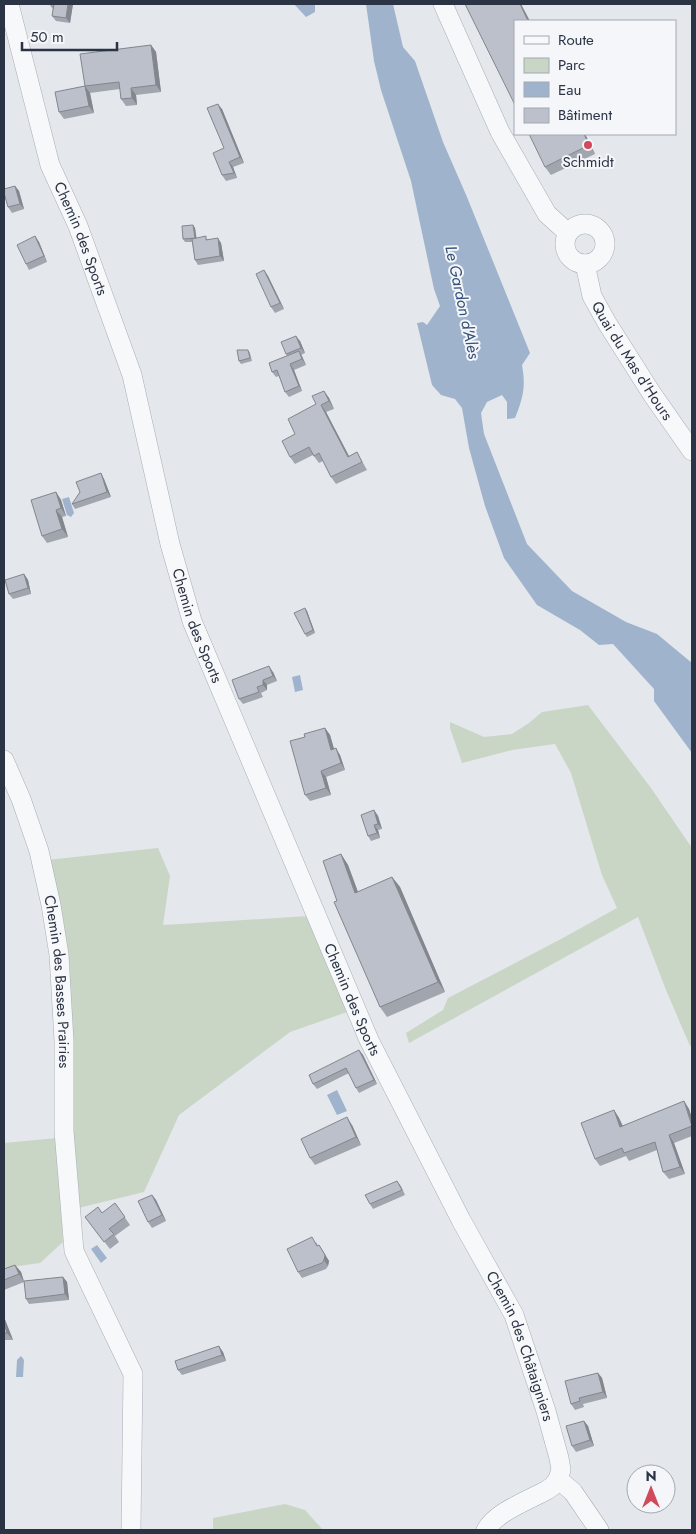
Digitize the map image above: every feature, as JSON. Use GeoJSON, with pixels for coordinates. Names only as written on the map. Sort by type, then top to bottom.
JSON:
{"type":"FeatureCollection","features":[{"type":"Feature","properties":{"kind":"street","name":"Chemin des Sports"},"geometry":{"type":"LineString","coordinates":[[10,4],[50,165],[78,226],[132,375],[170,544],[192,621],[369,1040],[461,1220]]}},
{"type":"Feature","properties":{"kind":"street"},"geometry":{"type":"LineString","coordinates":[[443,4],[500,132],[547,214],[568,234]]}},
{"type":"Feature","properties":{"kind":"street"},"geometry":{"type":"LineString","coordinates":[[590,225],[600,232],[603,238],[604,250],[597,260],[585,264],[574,261],[569,257],[565,245],[568,234],[578,226],[590,225]]}},
{"type":"Feature","properties":{"kind":"street","name":"Quai du Mas d'Hours"},"geometry":{"type":"LineString","coordinates":[[585,264],[592,296],[607,324],[652,394],[692,451]]}},
{"type":"Feature","properties":{"kind":"street","name":"Chemin des Basses Prairies"},"geometry":{"type":"LineString","coordinates":[[4,760],[21,799],[39,851],[51,905],[59,956],[64,1041],[64,1131],[74,1251],[133,1374],[131,1530]]}},
{"type":"Feature","properties":{"kind":"street","name":"Chemin des Châtaigniers"},"geometry":{"type":"LineString","coordinates":[[461,1220],[514,1315],[559,1458],[561,1470],[558,1479]]}},
{"type":"Feature","properties":{"kind":"street"},"geometry":{"type":"LineString","coordinates":[[486,1530],[498,1517],[554,1486],[558,1479],[573,1492],[599,1530]]}},
{"type":"Feature","properties":{"kind":"green space"},"geometry":{"type":"Polygon","coordinates":[[[588,705],[651,788],[692,848],[692,1045],[690,1046],[666,990],[638,917],[409,1043],[406,1033],[443,1010],[448,998],[617,908],[602,875],[571,773],[555,744],[512,750],[462,763],[450,728],[450,722],[484,737],[512,734],[542,712],[588,705]]]}},
{"type":"Feature","properties":{"kind":"green space"},"geometry":{"type":"Polygon","coordinates":[[[158,848],[170,876],[163,925],[309,916],[350,1011],[290,1032],[179,1115],[144,1192],[74,1209],[47,860],[158,848]]]}},
{"type":"Feature","properties":{"kind":"green space"},"geometry":{"type":"Polygon","coordinates":[[[57,1138],[63,1242],[40,1263],[4,1268],[4,1143],[57,1138]]]}},
{"type":"Feature","properties":{"kind":"green space"},"geometry":{"type":"Polygon","coordinates":[[[285,1504],[305,1510],[323,1530],[213,1530],[213,1518],[285,1504]]]}},
{"type":"Feature","properties":{"kind":"water"},"geometry":{"type":"Polygon","coordinates":[[[294,4],[315,4],[315,12],[306,17],[294,4]]]}},
{"type":"Feature","properties":{"kind":"water","name":"Le Gardon d'Alès"},"geometry":{"type":"Polygon","coordinates":[[[366,4],[393,4],[403,47],[415,61],[443,142],[530,353],[522,365],[523,392],[515,418],[507,419],[507,402],[502,395],[487,402],[481,413],[484,434],[527,544],[572,591],[626,622],[657,634],[692,663],[692,753],[654,701],[654,689],[613,644],[599,645],[580,630],[537,605],[504,558],[485,506],[469,448],[462,408],[455,399],[441,395],[432,385],[417,323],[423,322],[427,325],[440,306],[434,289],[411,181],[381,90],[374,61],[366,4]]]}},
{"type":"Feature","properties":{"kind":"water"},"geometry":{"type":"Polygon","coordinates":[[[69,497],[74,513],[71,517],[67,515],[62,499],[69,497]]]}},
{"type":"Feature","properties":{"kind":"water"},"geometry":{"type":"Polygon","coordinates":[[[300,675],[303,690],[295,692],[292,677],[300,675]]]}},
{"type":"Feature","properties":{"kind":"water"},"geometry":{"type":"Polygon","coordinates":[[[337,1090],[347,1111],[337,1115],[327,1095],[337,1090]]]}},
{"type":"Feature","properties":{"kind":"water"},"geometry":{"type":"Polygon","coordinates":[[[97,1245],[107,1258],[101,1263],[91,1249],[97,1245]]]}},
{"type":"Feature","properties":{"kind":"water"},"geometry":{"type":"Polygon","coordinates":[[[21,1356],[24,1360],[23,1377],[16,1377],[17,1360],[21,1356]]]}},
{"type":"Feature","properties":{"kind":"building"},"geometry":{"type":"Polygon","coordinates":[[[54,4],[68,4],[66,18],[52,16],[54,4]]]}},
{"type":"Feature","properties":{"kind":"building"},"geometry":{"type":"Polygon","coordinates":[[[465,4],[520,4],[528,20],[514,20],[514,103],[465,4]]]}},
{"type":"Feature","properties":{"kind":"building"},"geometry":{"type":"Polygon","coordinates":[[[151,45],[156,85],[131,88],[132,98],[121,99],[119,82],[85,86],[80,54],[151,45]]]}},
{"type":"Feature","properties":{"kind":"building"},"geometry":{"type":"Polygon","coordinates":[[[85,86],[89,106],[59,112],[55,92],[85,86]]]}},
{"type":"Feature","properties":{"kind":"building"},"geometry":{"type":"Polygon","coordinates":[[[218,104],[240,157],[229,162],[234,173],[222,175],[213,153],[224,148],[207,108],[218,104]]]}},
{"type":"Feature","properties":{"kind":"building"},"geometry":{"type":"Polygon","coordinates":[[[529,135],[584,135],[589,145],[545,167],[529,135]]]}},
{"type":"Feature","properties":{"kind":"building"},"geometry":{"type":"Polygon","coordinates":[[[15,186],[20,204],[8,207],[4,189],[15,186]]]}},
{"type":"Feature","properties":{"kind":"building"},"geometry":{"type":"Polygon","coordinates":[[[193,225],[195,238],[183,239],[182,226],[193,225]]]}},
{"type":"Feature","properties":{"kind":"building"},"geometry":{"type":"Polygon","coordinates":[[[35,236],[44,256],[26,264],[17,245],[35,236]]]}},
{"type":"Feature","properties":{"kind":"building"},"geometry":{"type":"Polygon","coordinates":[[[206,236],[206,240],[218,238],[220,256],[195,260],[192,239],[206,236]]]}},
{"type":"Feature","properties":{"kind":"building"},"geometry":{"type":"Polygon","coordinates":[[[264,270],[280,303],[271,307],[256,274],[264,270]]]}},
{"type":"Feature","properties":{"kind":"building"},"geometry":{"type":"Polygon","coordinates":[[[296,336],[301,348],[286,354],[281,342],[296,336]]]}},
{"type":"Feature","properties":{"kind":"building"},"geometry":{"type":"Polygon","coordinates":[[[237,350],[248,350],[250,358],[239,361],[237,350]]]}},
{"type":"Feature","properties":{"kind":"building"},"geometry":{"type":"Polygon","coordinates":[[[299,351],[302,359],[290,364],[299,386],[285,392],[277,370],[272,372],[269,363],[299,351]]]}},
{"type":"Feature","properties":{"kind":"building"},"geometry":{"type":"Polygon","coordinates":[[[324,391],[329,401],[321,405],[348,457],[357,452],[362,462],[331,477],[319,453],[314,456],[309,447],[290,457],[282,441],[295,434],[288,419],[316,404],[312,396],[324,391]]]}},
{"type":"Feature","properties":{"kind":"building"},"geometry":{"type":"Polygon","coordinates":[[[101,473],[107,492],[72,504],[80,492],[76,482],[101,473]]]}},
{"type":"Feature","properties":{"kind":"building"},"geometry":{"type":"Polygon","coordinates":[[[56,492],[61,508],[56,510],[62,529],[42,536],[31,500],[56,492]]]}},
{"type":"Feature","properties":{"kind":"building"},"geometry":{"type":"Polygon","coordinates":[[[24,574],[28,588],[9,594],[5,580],[24,574]]]}},
{"type":"Feature","properties":{"kind":"building"},"geometry":{"type":"Polygon","coordinates":[[[305,608],[313,630],[305,634],[294,613],[305,608]]]}},
{"type":"Feature","properties":{"kind":"building"},"geometry":{"type":"Polygon","coordinates":[[[269,666],[273,676],[263,680],[263,685],[257,687],[259,692],[239,699],[232,680],[269,666]]]}},
{"type":"Feature","properties":{"kind":"building"},"geometry":{"type":"Polygon","coordinates":[[[325,728],[331,750],[336,748],[341,763],[321,771],[326,788],[305,795],[290,741],[305,737],[304,734],[325,728]]]}},
{"type":"Feature","properties":{"kind":"building"},"geometry":{"type":"Polygon","coordinates":[[[374,810],[378,824],[374,825],[377,833],[368,836],[361,815],[374,810]]]}},
{"type":"Feature","properties":{"kind":"building"},"geometry":{"type":"Polygon","coordinates":[[[341,854],[355,893],[392,877],[438,982],[380,1007],[334,902],[337,901],[323,861],[341,854]]]}},
{"type":"Feature","properties":{"kind":"building"},"geometry":{"type":"Polygon","coordinates":[[[359,1050],[374,1080],[356,1088],[346,1068],[313,1084],[309,1075],[359,1050]]]}},
{"type":"Feature","properties":{"kind":"building"},"geometry":{"type":"Polygon","coordinates":[[[684,1101],[692,1126],[669,1135],[680,1167],[663,1172],[655,1142],[624,1153],[622,1148],[595,1159],[581,1123],[614,1110],[620,1127],[684,1101]]]}},
{"type":"Feature","properties":{"kind":"building"},"geometry":{"type":"Polygon","coordinates":[[[347,1117],[356,1137],[310,1158],[301,1139],[347,1117]]]}},
{"type":"Feature","properties":{"kind":"building"},"geometry":{"type":"Polygon","coordinates":[[[397,1181],[402,1190],[370,1204],[365,1195],[397,1181]]]}},
{"type":"Feature","properties":{"kind":"building"},"geometry":{"type":"Polygon","coordinates":[[[152,1195],[162,1215],[148,1222],[138,1201],[152,1195]]]}},
{"type":"Feature","properties":{"kind":"building"},"geometry":{"type":"Polygon","coordinates":[[[115,1203],[125,1217],[109,1229],[114,1234],[104,1242],[85,1217],[98,1207],[102,1213],[115,1203]]]}},
{"type":"Feature","properties":{"kind":"building"},"geometry":{"type":"Polygon","coordinates":[[[312,1237],[325,1255],[324,1260],[322,1263],[298,1272],[287,1249],[312,1237]]]}},
{"type":"Feature","properties":{"kind":"building"},"geometry":{"type":"Polygon","coordinates":[[[15,1265],[19,1274],[4,1280],[4,1269],[15,1265]]]}},
{"type":"Feature","properties":{"kind":"building"},"geometry":{"type":"Polygon","coordinates":[[[63,1277],[65,1294],[26,1299],[24,1281],[63,1277]]]}},
{"type":"Feature","properties":{"kind":"building"},"geometry":{"type":"Polygon","coordinates":[[[219,1346],[222,1355],[178,1370],[175,1361],[219,1346]]]}},
{"type":"Feature","properties":{"kind":"building"},"geometry":{"type":"Polygon","coordinates":[[[598,1373],[603,1392],[579,1398],[580,1401],[571,1404],[565,1381],[598,1373]]]}},
{"type":"Feature","properties":{"kind":"building"},"geometry":{"type":"Polygon","coordinates":[[[584,1421],[590,1440],[572,1446],[566,1426],[584,1421]]]}},
{"type":"Feature","properties":{"kind":"place","name":"Schmidt"},"geometry":{"type":"Point","coordinates":[588,145]}}]}
